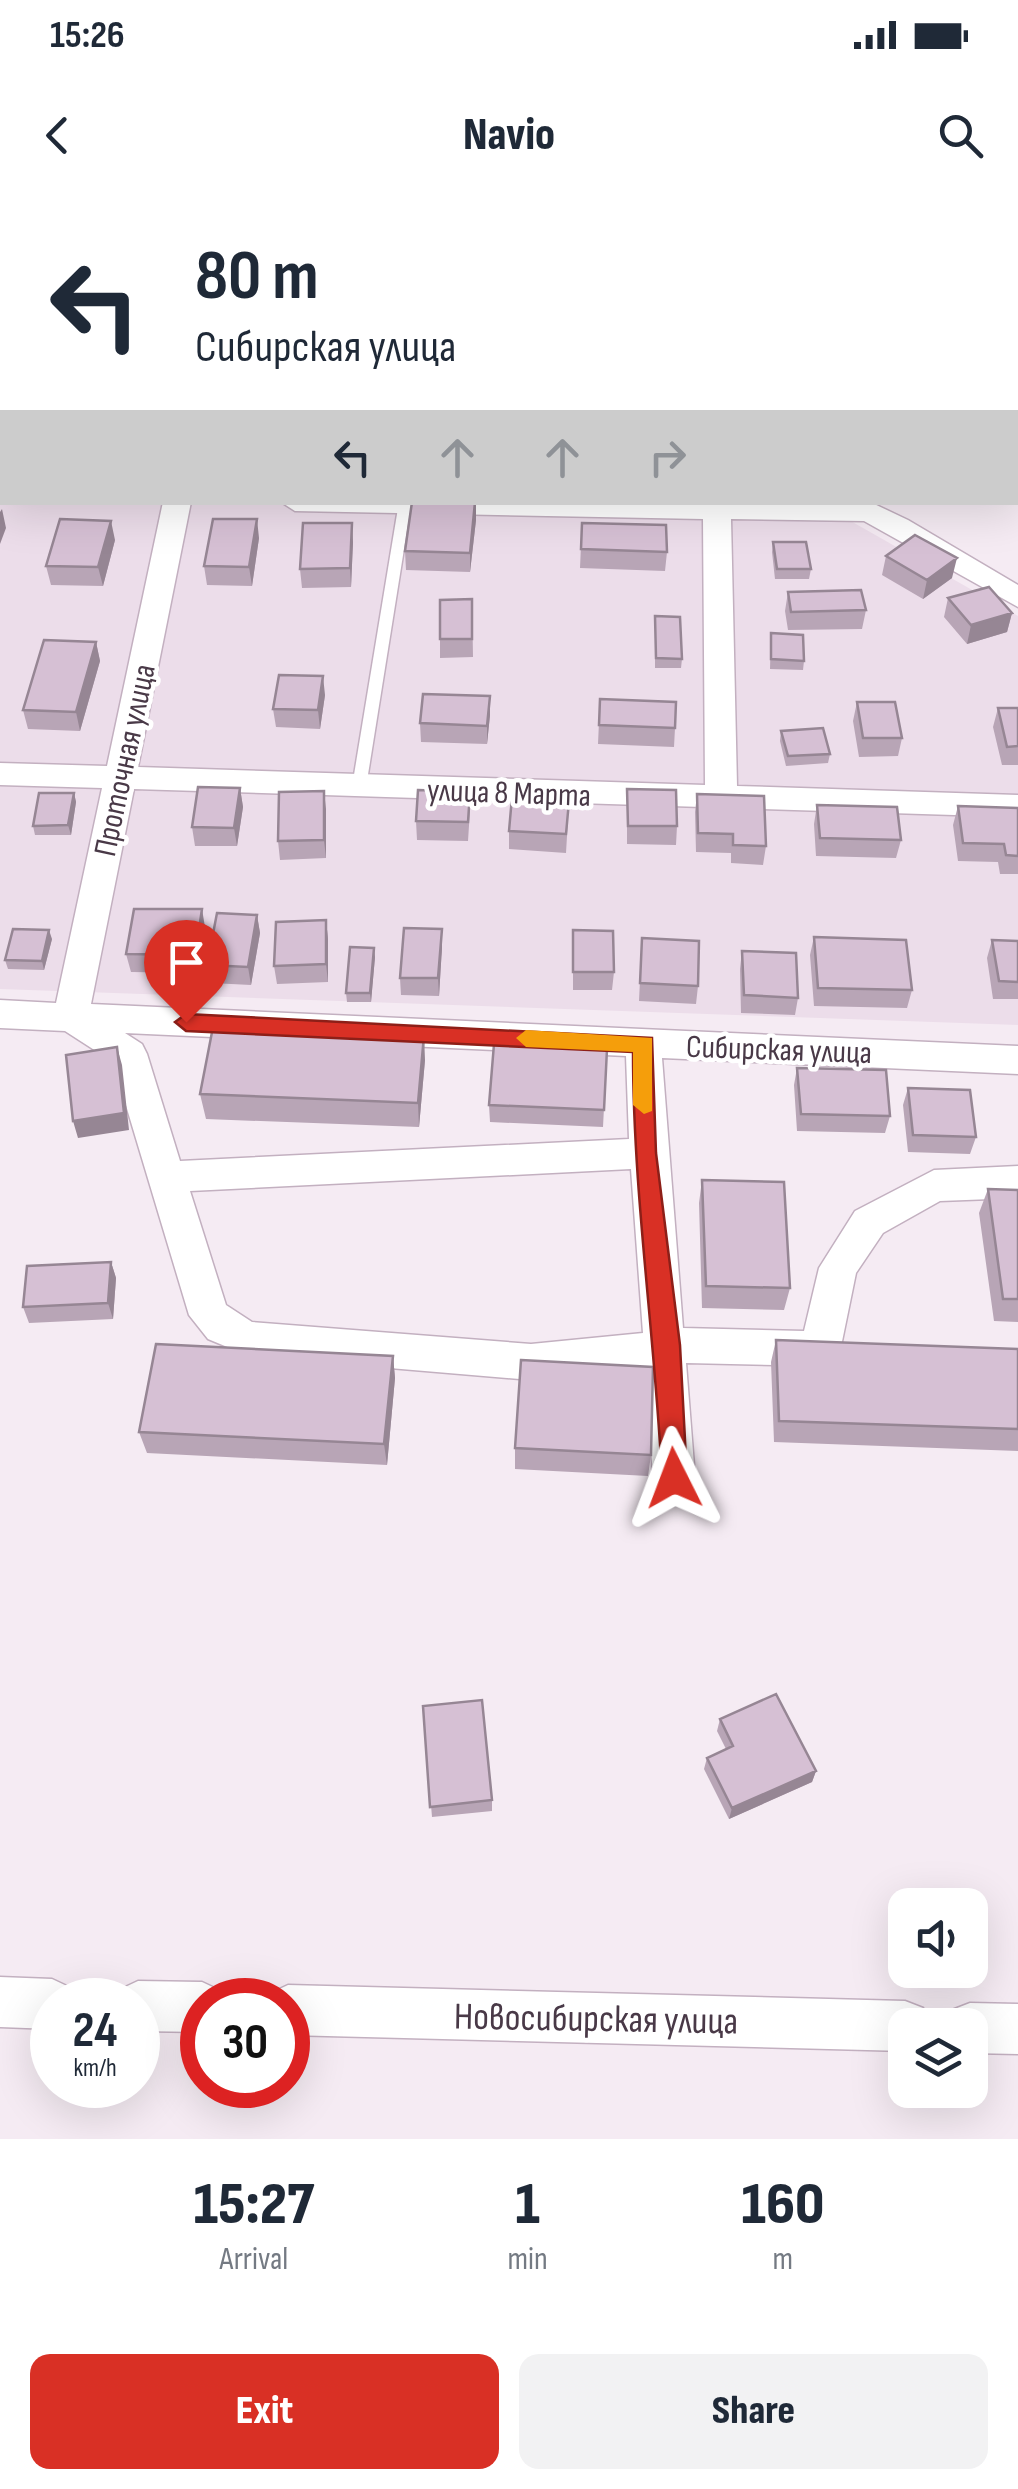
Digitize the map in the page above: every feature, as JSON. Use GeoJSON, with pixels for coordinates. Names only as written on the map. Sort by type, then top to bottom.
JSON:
{"type":"FeatureCollection","features":[{"type":"Feature","properties":{"kind":"street","name":"Проточная улица"},"geometry":{"type":"LineString","coordinates":[[71,1017],[176,505]]}},
{"type":"Feature","properties":{"kind":"street"},"geometry":{"type":"LineString","coordinates":[[435,505],[717,514],[854,508],[898,526],[1018,598]]}},
{"type":"Feature","properties":{"kind":"street"},"geometry":{"type":"LineString","coordinates":[[717,514],[721,799]]}},
{"type":"Feature","properties":{"kind":"street","name":"улица 8 Марта"},"geometry":{"type":"LineString","coordinates":[[0,774],[1018,806]]}},
{"type":"Feature","properties":{"kind":"street","name":"Сибирская улица"},"geometry":{"type":"LineString","coordinates":[[0,1014],[1018,1060]]}},
{"type":"Feature","properties":{"kind":"street"},"geometry":{"type":"LineString","coordinates":[[71,1017],[130,1054],[209,1315],[222,1327],[249,1339],[532,1362],[622,1355],[668,1345],[839,1350],[838,1268],[869,1222],[934,1186],[1018,1182]]}},
{"type":"Feature","properties":{"kind":"street"},"geometry":{"type":"LineString","coordinates":[[644,1044],[644,1153],[668,1345],[674,1478]]}},
{"type":"Feature","properties":{"kind":"street"},"geometry":{"type":"LineString","coordinates":[[168,1177],[644,1153]]}},
{"type":"Feature","properties":{"kind":"street"},"geometry":{"type":"LineString","coordinates":[[0,2002],[30,2003]]}},
{"type":"Feature","properties":{"kind":"street","name":"Новосибирская улица"},"geometry":{"type":"LineString","coordinates":[[310,2011],[888,2026]]}},
{"type":"Feature","properties":{"kind":"street"},"geometry":{"type":"LineString","coordinates":[[988,2028],[1018,2029]]}},
{"type":"Feature","properties":{"kind":"lane"},"geometry":{"type":"LineString","coordinates":[[359,787],[404,505]]}},
{"type":"Feature","properties":{"kind":"shaded area"},"geometry":{"type":"Polygon","coordinates":[[[0,505],[823,505],[1018,616],[1018,1025],[0,989],[0,505]]]}},
{"type":"Feature","properties":{"kind":"building"},"geometry":{"type":"Polygon","coordinates":[[[412,505],[475,505],[470,553],[405,551],[412,505]]]}},
{"type":"Feature","properties":{"kind":"building"},"geometry":{"type":"Polygon","coordinates":[[[60,519],[111,521],[98,567],[46,566],[60,519]]]}},
{"type":"Feature","properties":{"kind":"building"},"geometry":{"type":"Polygon","coordinates":[[[213,519],[257,519],[249,567],[204,566],[213,519]]]}},
{"type":"Feature","properties":{"kind":"building"},"geometry":{"type":"Polygon","coordinates":[[[303,523],[352,523],[350,568],[300,569],[303,523]]]}},
{"type":"Feature","properties":{"kind":"building"},"geometry":{"type":"Polygon","coordinates":[[[582,523],[666,525],[667,552],[581,549],[582,523]]]}},
{"type":"Feature","properties":{"kind":"building"},"geometry":{"type":"Polygon","coordinates":[[[915,535],[957,558],[927,580],[886,556],[915,535]]]}},
{"type":"Feature","properties":{"kind":"building"},"geometry":{"type":"Polygon","coordinates":[[[773,542],[806,542],[811,569],[777,569],[773,542]]]}},
{"type":"Feature","properties":{"kind":"building"},"geometry":{"type":"Polygon","coordinates":[[[989,587],[1012,613],[971,625],[948,598],[989,587]]]}},
{"type":"Feature","properties":{"kind":"building"},"geometry":{"type":"Polygon","coordinates":[[[861,590],[866,610],[791,612],[788,592],[861,590]]]}},
{"type":"Feature","properties":{"kind":"building"},"geometry":{"type":"Polygon","coordinates":[[[472,599],[472,639],[440,639],[440,600],[472,599]]]}},
{"type":"Feature","properties":{"kind":"building"},"geometry":{"type":"Polygon","coordinates":[[[655,616],[680,617],[682,659],[656,658],[655,616]]]}},
{"type":"Feature","properties":{"kind":"building"},"geometry":{"type":"Polygon","coordinates":[[[771,633],[803,635],[804,661],[771,659],[771,633]]]}},
{"type":"Feature","properties":{"kind":"building"},"geometry":{"type":"Polygon","coordinates":[[[44,640],[96,642],[76,712],[23,710],[44,640]]]}},
{"type":"Feature","properties":{"kind":"building"},"geometry":{"type":"Polygon","coordinates":[[[279,675],[323,676],[318,710],[273,709],[279,675]]]}},
{"type":"Feature","properties":{"kind":"building"},"geometry":{"type":"Polygon","coordinates":[[[423,694],[490,696],[487,726],[420,723],[423,694]]]}},
{"type":"Feature","properties":{"kind":"building"},"geometry":{"type":"Polygon","coordinates":[[[600,699],[676,702],[675,728],[599,725],[600,699]]]}},
{"type":"Feature","properties":{"kind":"building"},"geometry":{"type":"Polygon","coordinates":[[[857,702],[895,702],[902,738],[863,738],[857,702]]]}},
{"type":"Feature","properties":{"kind":"building"},"geometry":{"type":"Polygon","coordinates":[[[998,708],[1018,708],[1018,746],[1007,747],[998,708]]]}},
{"type":"Feature","properties":{"kind":"building"},"geometry":{"type":"Polygon","coordinates":[[[823,728],[830,754],[788,756],[781,731],[823,728]]]}},
{"type":"Feature","properties":{"kind":"building"},"geometry":{"type":"Polygon","coordinates":[[[198,787],[240,788],[234,828],[192,827],[198,787]]]}},
{"type":"Feature","properties":{"kind":"building"},"geometry":{"type":"Polygon","coordinates":[[[627,789],[676,790],[677,826],[628,826],[627,789]]]}},
{"type":"Feature","properties":{"kind":"building"},"geometry":{"type":"Polygon","coordinates":[[[418,790],[470,792],[468,822],[416,821],[418,790]]]}},
{"type":"Feature","properties":{"kind":"building"},"geometry":{"type":"Polygon","coordinates":[[[324,791],[324,840],[278,841],[279,792],[324,791]]]}},
{"type":"Feature","properties":{"kind":"building"},"geometry":{"type":"Polygon","coordinates":[[[39,793],[74,793],[68,825],[33,826],[39,793]]]}},
{"type":"Feature","properties":{"kind":"building"},"geometry":{"type":"Polygon","coordinates":[[[697,794],[764,796],[766,846],[733,845],[733,834],[698,833],[697,794]]]}},
{"type":"Feature","properties":{"kind":"building"},"geometry":{"type":"Polygon","coordinates":[[[512,797],[569,801],[566,834],[509,831],[512,797]]]}},
{"type":"Feature","properties":{"kind":"building"},"geometry":{"type":"Polygon","coordinates":[[[817,805],[897,807],[901,840],[820,838],[817,805]]]}},
{"type":"Feature","properties":{"kind":"building"},"geometry":{"type":"Polygon","coordinates":[[[958,806],[1018,808],[1018,856],[1006,855],[1004,844],[963,843],[958,806]]]}},
{"type":"Feature","properties":{"kind":"building"},"geometry":{"type":"Polygon","coordinates":[[[134,909],[202,909],[195,955],[126,954],[134,909]]]}},
{"type":"Feature","properties":{"kind":"building"},"geometry":{"type":"Polygon","coordinates":[[[217,913],[257,915],[248,967],[207,965],[217,913]]]}},
{"type":"Feature","properties":{"kind":"building"},"geometry":{"type":"Polygon","coordinates":[[[326,920],[326,964],[274,966],[276,922],[326,920]]]}},
{"type":"Feature","properties":{"kind":"building"},"geometry":{"type":"Polygon","coordinates":[[[404,928],[442,929],[438,978],[400,978],[404,928]]]}},
{"type":"Feature","properties":{"kind":"building"},"geometry":{"type":"Polygon","coordinates":[[[13,929],[49,930],[42,961],[5,960],[13,929]]]}},
{"type":"Feature","properties":{"kind":"building"},"geometry":{"type":"Polygon","coordinates":[[[573,930],[613,931],[614,972],[573,972],[573,930]]]}},
{"type":"Feature","properties":{"kind":"building"},"geometry":{"type":"Polygon","coordinates":[[[814,937],[906,940],[912,990],[818,988],[814,937]]]}},
{"type":"Feature","properties":{"kind":"building"},"geometry":{"type":"Polygon","coordinates":[[[642,938],[699,941],[698,986],[640,983],[642,938]]]}},
{"type":"Feature","properties":{"kind":"building"},"geometry":{"type":"Polygon","coordinates":[[[992,940],[1018,941],[1018,982],[999,981],[992,940]]]}},
{"type":"Feature","properties":{"kind":"building"},"geometry":{"type":"Polygon","coordinates":[[[350,947],[374,948],[370,993],[346,993],[350,947]]]}},
{"type":"Feature","properties":{"kind":"building"},"geometry":{"type":"Polygon","coordinates":[[[742,951],[796,953],[798,998],[744,995],[742,951]]]}},
{"type":"Feature","properties":{"kind":"building"},"geometry":{"type":"Polygon","coordinates":[[[213,1027],[424,1035],[418,1103],[200,1094],[213,1027]]]}},
{"type":"Feature","properties":{"kind":"building"},"geometry":{"type":"Polygon","coordinates":[[[494,1044],[607,1049],[604,1110],[489,1105],[494,1044]]]}},
{"type":"Feature","properties":{"kind":"building"},"geometry":{"type":"Polygon","coordinates":[[[117,1047],[124,1113],[73,1121],[66,1055],[117,1047]]]}},
{"type":"Feature","properties":{"kind":"building"},"geometry":{"type":"Polygon","coordinates":[[[797,1068],[886,1070],[890,1116],[801,1114],[797,1068]]]}},
{"type":"Feature","properties":{"kind":"building"},"geometry":{"type":"Polygon","coordinates":[[[908,1088],[970,1090],[976,1137],[913,1135],[908,1088]]]}},
{"type":"Feature","properties":{"kind":"building"},"geometry":{"type":"Polygon","coordinates":[[[702,1180],[784,1182],[790,1288],[706,1286],[702,1180]]]}},
{"type":"Feature","properties":{"kind":"building"},"geometry":{"type":"Polygon","coordinates":[[[988,1189],[1018,1190],[1018,1299],[1003,1299],[988,1189]]]}},
{"type":"Feature","properties":{"kind":"building"},"geometry":{"type":"Polygon","coordinates":[[[111,1262],[108,1303],[23,1307],[27,1266],[111,1262]]]}},
{"type":"Feature","properties":{"kind":"building"},"geometry":{"type":"Polygon","coordinates":[[[776,1340],[1018,1349],[1018,1429],[779,1421],[776,1340]]]}},
{"type":"Feature","properties":{"kind":"building"},"geometry":{"type":"Polygon","coordinates":[[[156,1344],[393,1356],[384,1444],[139,1432],[156,1344]]]}},
{"type":"Feature","properties":{"kind":"building"},"geometry":{"type":"Polygon","coordinates":[[[521,1360],[653,1367],[651,1455],[515,1448],[521,1360]]]}},
{"type":"Feature","properties":{"kind":"building"},"geometry":{"type":"Polygon","coordinates":[[[776,1694],[816,1771],[732,1808],[707,1758],[733,1746],[720,1719],[776,1694]]]}},
{"type":"Feature","properties":{"kind":"building"},"geometry":{"type":"Polygon","coordinates":[[[482,1700],[492,1800],[430,1807],[423,1706],[482,1700]]]}},
{"type":"Feature","properties":{"kind":"slow traffic"},"geometry":{"type":"LineString","coordinates":[[526,1038],[644,1044],[644,1105]]}},
{"type":"Feature","properties":{"kind":"route"},"geometry":{"type":"LineString","coordinates":[[186,1022],[644,1044],[644,1153],[668,1345],[674,1478]]}}]}
